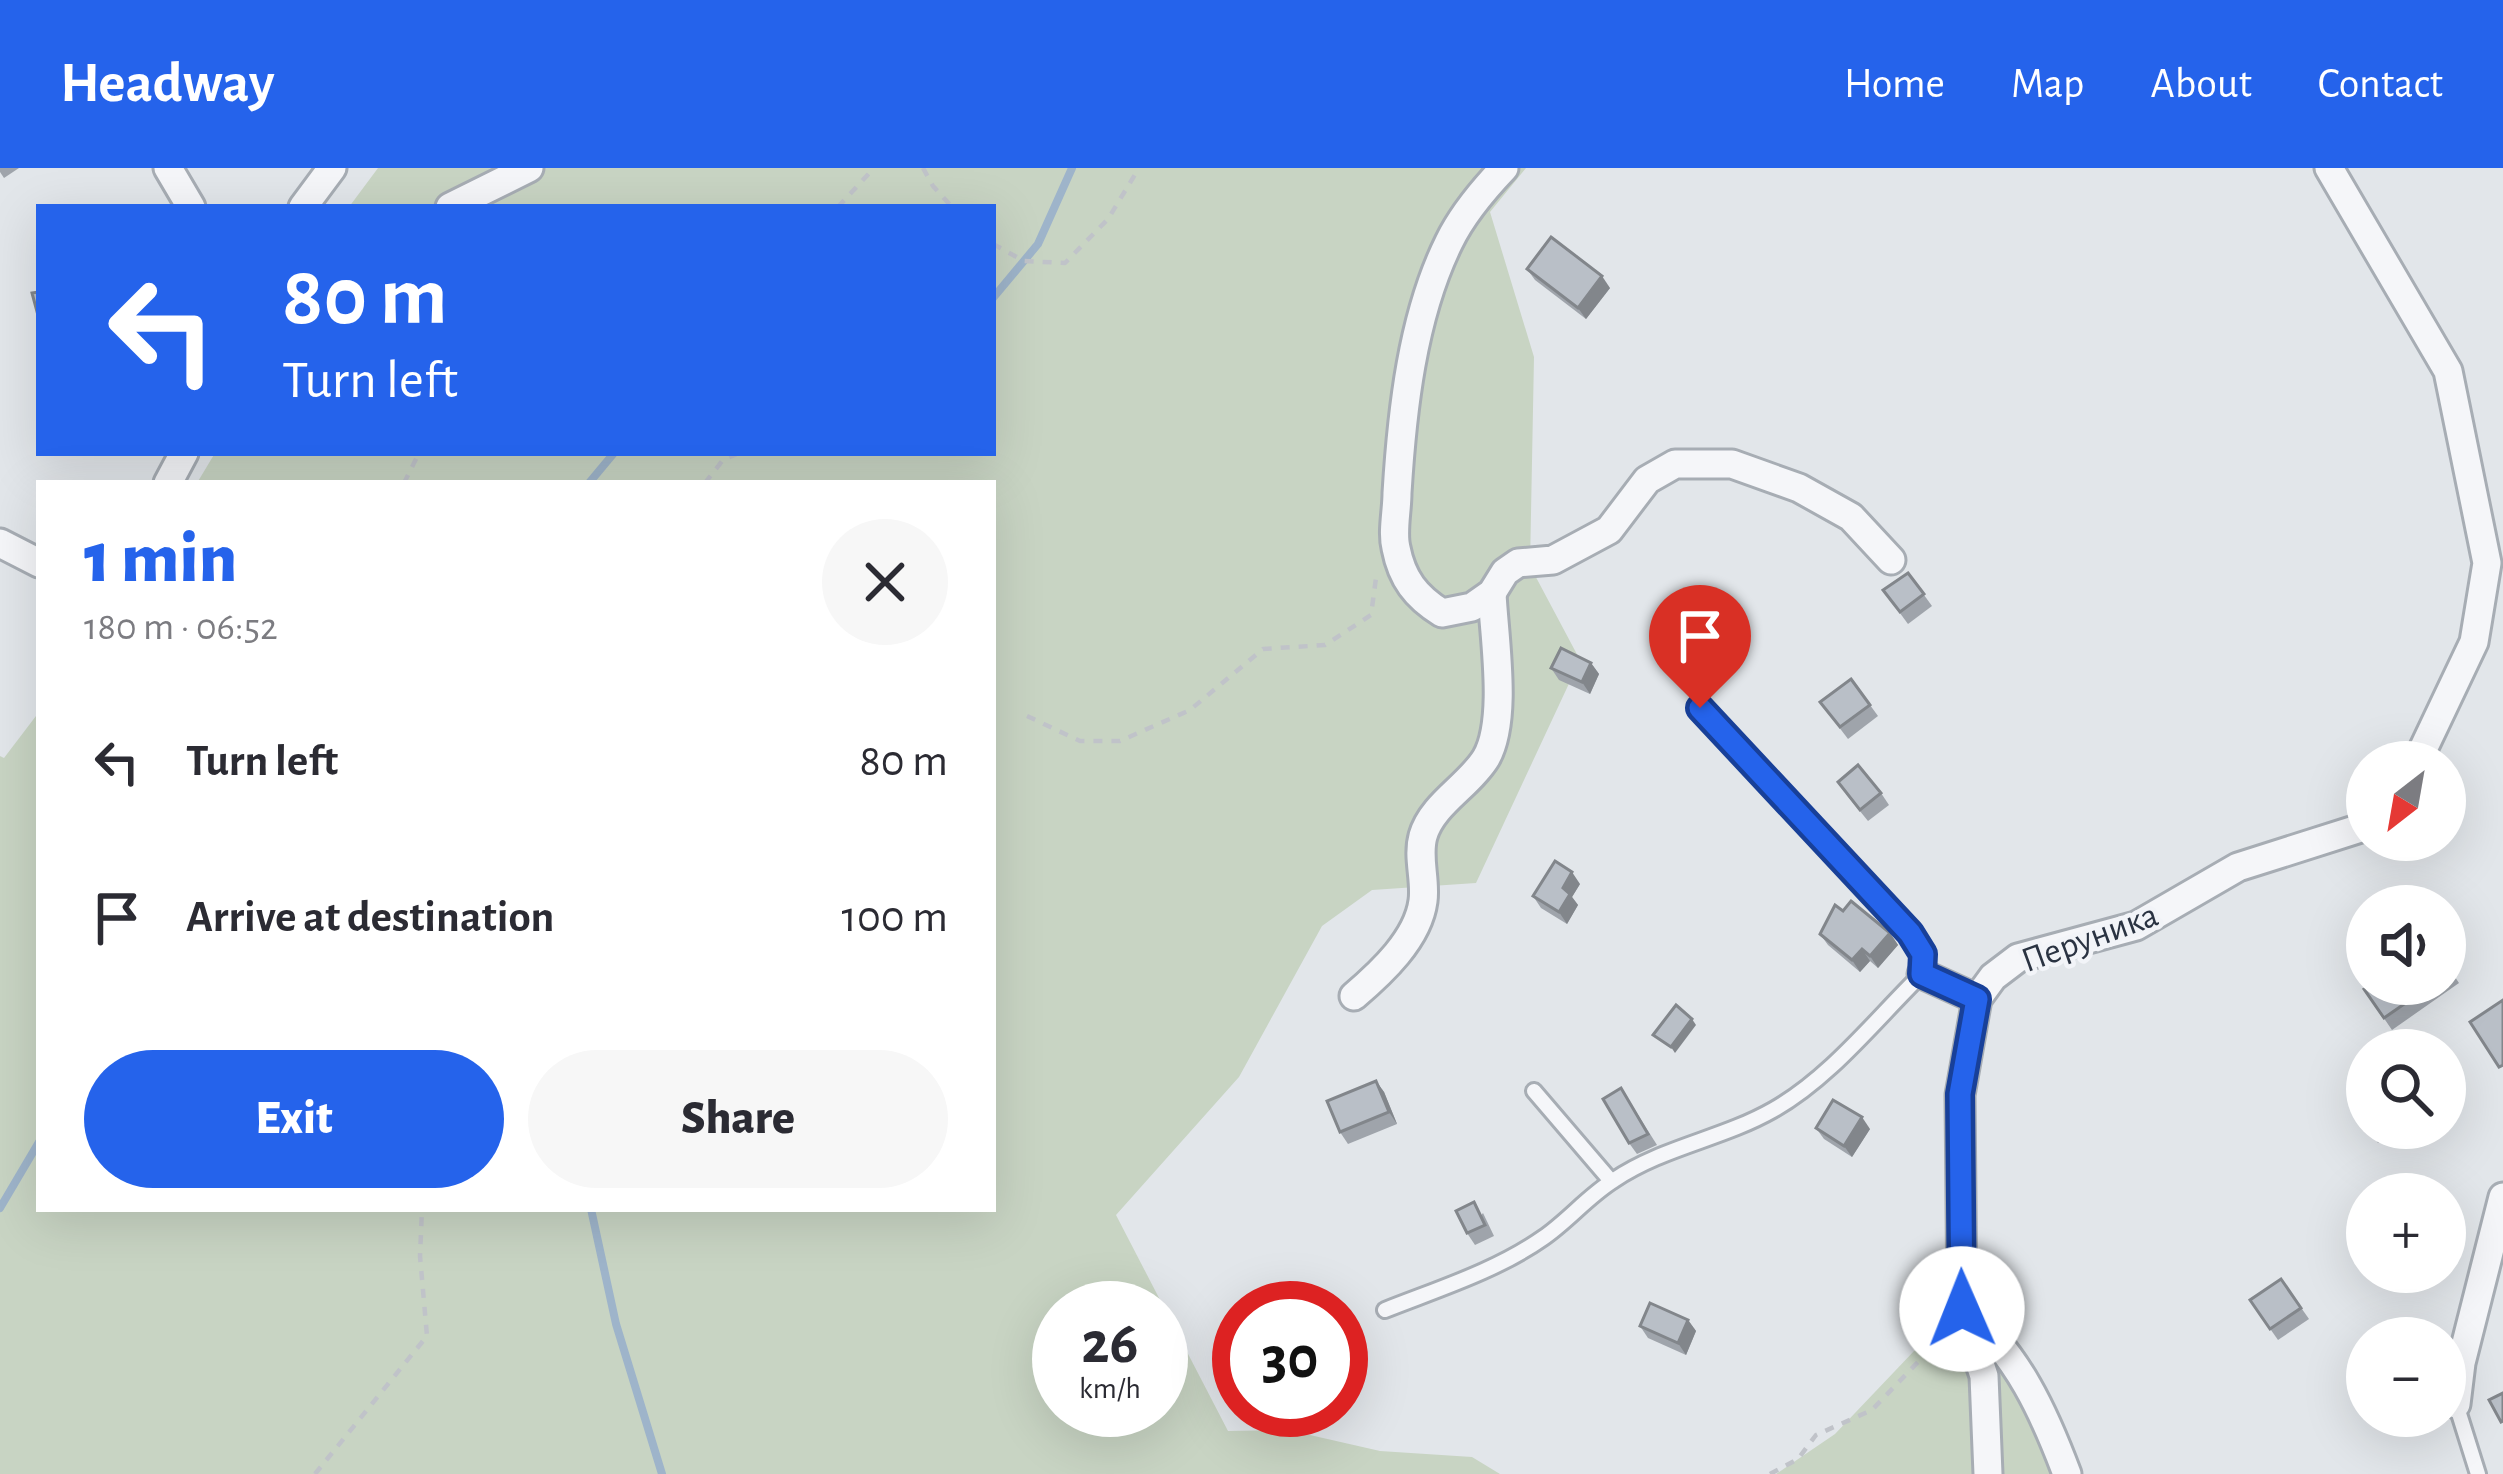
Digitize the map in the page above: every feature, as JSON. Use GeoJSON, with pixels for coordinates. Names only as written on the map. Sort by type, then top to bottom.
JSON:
{"type":"FeatureCollection","features":[{"type":"Feature","properties":{"kind":"street"},"geometry":{"type":"LineString","coordinates":[[168,168],[189,204]]}},
{"type":"Feature","properties":{"kind":"street"},"geometry":{"type":"LineString","coordinates":[[305,204],[332,168]]}},
{"type":"Feature","properties":{"kind":"street"},"geometry":{"type":"LineString","coordinates":[[456,204],[529,168]]}},
{"type":"Feature","properties":{"kind":"street"},"geometry":{"type":"LineString","coordinates":[[1504,168],[1450,240],[1427,296],[1401,431],[1395,545],[1407,582],[1419,599],[1442,613],[1472,607],[1492,593],[1505,572],[1518,563],[1553,560],[1609,530],[1647,480],[1675,464],[1732,464],[1799,488],[1851,517],[1891,560]]}},
{"type":"Feature","properties":{"kind":"street"},"geometry":{"type":"LineString","coordinates":[[2329,168],[2448,371],[2487,563],[2474,642],[2426,741]]}},
{"type":"Feature","properties":{"kind":"street"},"geometry":{"type":"LineString","coordinates":[[0,543],[36,561]]}},
{"type":"Feature","properties":{"kind":"street"},"geometry":{"type":"LineString","coordinates":[[1354,996],[1382,972],[1411,932],[1424,902],[1423,836],[1439,808],[1461,791],[1488,755],[1497,724],[1492,593]]}},
{"type":"Feature","properties":{"kind":"street","name":"Перуника"},"geometry":{"type":"LineString","coordinates":[[1977,999],[1993,977],[2018,958],[2136,926],[2238,867],[2346,833]]}},
{"type":"Feature","properties":{"kind":"street"},"geometry":{"type":"LineString","coordinates":[[1922,974],[1977,999],[1960,1094],[1962,1309],[1984,1376],[1988,1474]]}},
{"type":"Feature","properties":{"kind":"street"},"geometry":{"type":"LineString","coordinates":[[2466,1345],[2503,1197]]}},
{"type":"Feature","properties":{"kind":"street"},"geometry":{"type":"LineString","coordinates":[[2487,1266],[2503,1290]]}},
{"type":"Feature","properties":{"kind":"street"},"geometry":{"type":"LineString","coordinates":[[1962,1309],[1980,1323],[2023,1376],[2067,1474]]}},
{"type":"Feature","properties":{"kind":"lane"},"geometry":{"type":"LineString","coordinates":[[1384,1310],[1496,1265],[1543,1238],[1611,1181],[1645,1162],[1726,1135],[1778,1108],[1822,1073],[1922,974],[1923,954],[1910,933],[1700,708]]}},
{"type":"Feature","properties":{"kind":"lane"},"geometry":{"type":"LineString","coordinates":[[1534,1091],[1611,1181]]}},
{"type":"Feature","properties":{"kind":"lane"},"geometry":{"type":"LineString","coordinates":[[2466,1436],[2478,1474]]}},
{"type":"Feature","properties":{"kind":"path"},"geometry":{"type":"LineString","coordinates":[[841,204],[874,168]]}},
{"type":"Feature","properties":{"kind":"path"},"geometry":{"type":"LineString","coordinates":[[923,168],[949,204]]}},
{"type":"Feature","properties":{"kind":"path"},"geometry":{"type":"LineString","coordinates":[[996,246],[1024,261],[1065,263],[1108,219],[1139,168]]}},
{"type":"Feature","properties":{"kind":"path"},"geometry":{"type":"LineString","coordinates":[[707,480],[732,456]]}},
{"type":"Feature","properties":{"kind":"path"},"geometry":{"type":"LineString","coordinates":[[1027,716],[1080,741],[1120,742],[1190,710],[1264,649],[1325,644],[1371,616],[1377,569]]}},
{"type":"Feature","properties":{"kind":"path"},"geometry":{"type":"LineString","coordinates":[[315,1474],[427,1336],[420,1256],[422,1212]]}},
{"type":"Feature","properties":{"kind":"path"},"geometry":{"type":"LineString","coordinates":[[1770,1474],[1798,1459],[1816,1435],[1872,1411],[1928,1354],[1962,1309]]}},
{"type":"Feature","properties":{"kind":"green space"},"geometry":{"type":"Polygon","coordinates":[[[378,168],[1526,168],[1490,212],[1534,357],[1530,566],[1580,660],[1476,883],[1372,890],[1322,926],[1239,1077],[1116,1215],[1150,1281],[1032,1281],[1032,1437],[1188,1437],[1188,1354],[1212,1400],[1212,1437],[1319,1437],[1380,1451],[1472,1457],[1500,1474],[0,1474],[0,756],[4,758],[36,716],[36,1212],[996,1212],[996,480],[199,480],[213,456],[996,456],[996,204],[351,204],[378,168]]]}},
{"type":"Feature","properties":{"kind":"green space"},"geometry":{"type":"Polygon","coordinates":[[[1971,1326],[2043,1425],[2052,1474],[1776,1474],[1835,1434],[1914,1351],[1971,1326]]]}},
{"type":"Feature","properties":{"kind":"building"},"geometry":{"type":"Polygon","coordinates":[[[1551,237],[1602,276],[1578,308],[1527,269],[1551,237]]]}},
{"type":"Feature","properties":{"kind":"building"},"geometry":{"type":"Polygon","coordinates":[[[1908,573],[1924,594],[1900,612],[1883,590],[1908,573]]]}},
{"type":"Feature","properties":{"kind":"building"},"geometry":{"type":"Polygon","coordinates":[[[1561,648],[1591,663],[1582,682],[1551,668],[1561,648]]]}},
{"type":"Feature","properties":{"kind":"building"},"geometry":{"type":"Polygon","coordinates":[[[1851,679],[1870,705],[1840,727],[1820,702],[1851,679]]]}},
{"type":"Feature","properties":{"kind":"building"},"geometry":{"type":"Polygon","coordinates":[[[1858,765],[1881,793],[1860,810],[1838,782],[1858,765]]]}},
{"type":"Feature","properties":{"kind":"building"},"geometry":{"type":"Polygon","coordinates":[[[1555,861],[1572,872],[1563,888],[1570,894],[1559,912],[1533,896],[1555,861]]]}},
{"type":"Feature","properties":{"kind":"building"},"geometry":{"type":"Polygon","coordinates":[[[1851,901],[1890,933],[1870,956],[1862,949],[1852,960],[1820,934],[1835,905],[1843,911],[1851,901]]]}},
{"type":"Feature","properties":{"kind":"building"},"geometry":{"type":"Polygon","coordinates":[[[2503,1000],[2503,1065],[2499,1067],[2470,1022],[2503,1000]]]}},
{"type":"Feature","properties":{"kind":"building"},"geometry":{"type":"Polygon","coordinates":[[[1676,1005],[1692,1019],[1671,1047],[1653,1035],[1676,1005]]]}},
{"type":"Feature","properties":{"kind":"building"},"geometry":{"type":"Polygon","coordinates":[[[2375,1005],[2403,1005],[2384,1018],[2375,1005]]]}},
{"type":"Feature","properties":{"kind":"building"},"geometry":{"type":"Polygon","coordinates":[[[1376,1081],[1389,1112],[1340,1132],[1327,1101],[1376,1081]]]}},
{"type":"Feature","properties":{"kind":"building"},"geometry":{"type":"Polygon","coordinates":[[[1621,1088],[1648,1134],[1629,1143],[1603,1099],[1621,1088]]]}},
{"type":"Feature","properties":{"kind":"building"},"geometry":{"type":"Polygon","coordinates":[[[1833,1100],[1862,1117],[1844,1146],[1816,1128],[1833,1100]]]}},
{"type":"Feature","properties":{"kind":"building"},"geometry":{"type":"Polygon","coordinates":[[[1474,1202],[1485,1225],[1467,1233],[1456,1211],[1474,1202]]]}},
{"type":"Feature","properties":{"kind":"building"},"geometry":{"type":"Polygon","coordinates":[[[2281,1279],[2301,1308],[2270,1329],[2250,1300],[2281,1279]]]}},
{"type":"Feature","properties":{"kind":"building"},"geometry":{"type":"Polygon","coordinates":[[[1650,1303],[1688,1320],[1678,1343],[1640,1326],[1650,1303]]]}},
{"type":"Feature","properties":{"kind":"building"},"geometry":{"type":"Polygon","coordinates":[[[2503,1393],[2503,1421],[2501,1422],[2489,1400],[2503,1393]]]}},
{"type":"Feature","properties":{"kind":"waterway"},"geometry":{"type":"LineString","coordinates":[[996,294],[1038,244],[1072,168]]}},
{"type":"Feature","properties":{"kind":"waterway"},"geometry":{"type":"LineString","coordinates":[[592,480],[612,456]]}},
{"type":"Feature","properties":{"kind":"waterway"},"geometry":{"type":"LineString","coordinates":[[0,1208],[36,1147]]}},
{"type":"Feature","properties":{"kind":"waterway"},"geometry":{"type":"LineString","coordinates":[[592,1212],[616,1324],[662,1474]]}},
{"type":"Feature","properties":{"kind":"route"},"geometry":{"type":"LineString","coordinates":[[1700,708],[1910,933],[1923,954],[1922,974],[1977,999],[1960,1094],[1962,1309]]}}]}
